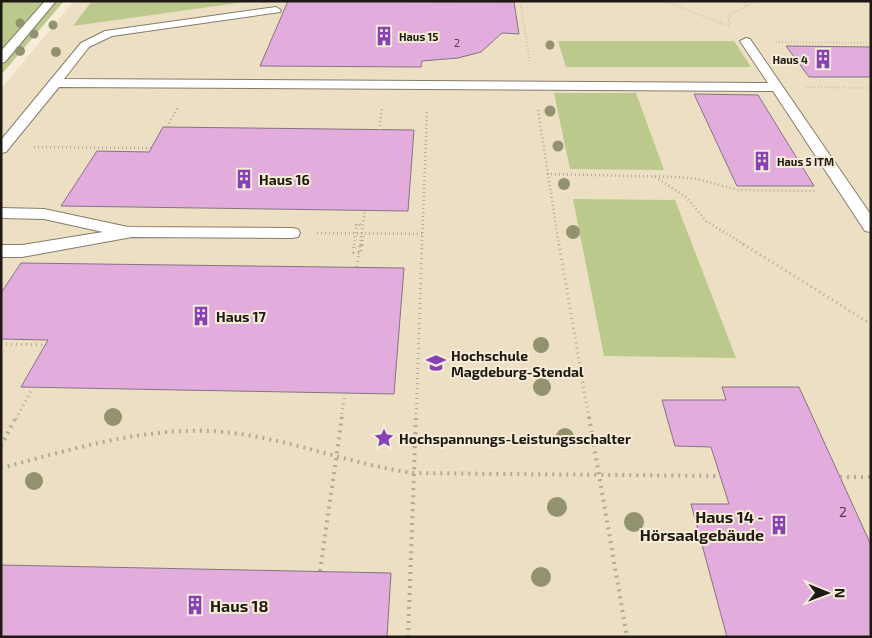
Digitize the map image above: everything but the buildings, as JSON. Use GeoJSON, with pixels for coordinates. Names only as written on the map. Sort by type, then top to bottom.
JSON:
{"type":"FeatureCollection","features":[{"type":"Feature","properties":{"kind":"lane"},"geometry":{"type":"LineString","coordinates":[[1,59],[51,1]]}},
{"type":"Feature","properties":{"kind":"lane"},"geometry":{"type":"LineString","coordinates":[[2,148],[86,44],[109,33],[276,10]]}},
{"type":"Feature","properties":{"kind":"lane"},"geometry":{"type":"LineString","coordinates":[[746,42],[871,227]]}},
{"type":"Feature","properties":{"kind":"lane"},"geometry":{"type":"LineString","coordinates":[[55,83],[776,87]]}},
{"type":"Feature","properties":{"kind":"lane"},"geometry":{"type":"LineString","coordinates":[[1,214],[44,214],[132,232]]}},
{"type":"Feature","properties":{"kind":"lane"},"geometry":{"type":"LineString","coordinates":[[1,251],[22,251],[132,232],[292,233]]}},
{"type":"Feature","properties":{"kind":"path"},"geometry":{"type":"LineString","coordinates":[[520,1],[547,174],[627,637]]}},
{"type":"Feature","properties":{"kind":"path"},"geometry":{"type":"LineString","coordinates":[[664,1],[731,27],[728,19],[732,13],[755,1]]}},
{"type":"Feature","properties":{"kind":"path"},"geometry":{"type":"LineString","coordinates":[[744,1],[747,6]]}},
{"type":"Feature","properties":{"kind":"path"},"geometry":{"type":"LineString","coordinates":[[746,42],[871,43]]}},
{"type":"Feature","properties":{"kind":"path"},"geometry":{"type":"LineString","coordinates":[[408,637],[428,86]]}},
{"type":"Feature","properties":{"kind":"path"},"geometry":{"type":"LineString","coordinates":[[776,87],[871,88]]}},
{"type":"Feature","properties":{"kind":"path"},"geometry":{"type":"LineString","coordinates":[[2,148],[151,148]]}},
{"type":"Feature","properties":{"kind":"path"},"geometry":{"type":"LineString","coordinates":[[547,174],[654,176],[697,179],[738,190],[847,191]]}},
{"type":"Feature","properties":{"kind":"path"},"geometry":{"type":"LineString","coordinates":[[654,176],[686,197],[706,221],[871,324]]}},
{"type":"Feature","properties":{"kind":"path"},"geometry":{"type":"LineString","coordinates":[[356,225],[363,225]]}},
{"type":"Feature","properties":{"kind":"path"},"geometry":{"type":"LineString","coordinates":[[353,253],[356,225]]}},
{"type":"Feature","properties":{"kind":"path"},"geometry":{"type":"LineString","coordinates":[[353,253],[356,225]]}},
{"type":"Feature","properties":{"kind":"path"},"geometry":{"type":"LineString","coordinates":[[363,225],[357,268],[359,253],[363,225]]}},
{"type":"Feature","properties":{"kind":"path"},"geometry":{"type":"LineString","coordinates":[[292,233],[424,234]]}},
{"type":"Feature","properties":{"kind":"path"},"geometry":{"type":"LineString","coordinates":[[353,253],[361,252],[364,234]]}},
{"type":"Feature","properties":{"kind":"path"},"geometry":{"type":"LineString","coordinates":[[353,253],[359,253]]}},
{"type":"Feature","properties":{"kind":"path"},"geometry":{"type":"LineString","coordinates":[[1,344],[45,345]]}},
{"type":"Feature","properties":{"kind":"path"},"geometry":{"type":"LineString","coordinates":[[1,446],[33,388]]}},
{"type":"Feature","properties":{"kind":"path"},"geometry":{"type":"LineString","coordinates":[[320,571],[345,393]]}},
{"type":"Feature","properties":{"kind":"path"},"geometry":{"type":"LineString","coordinates":[[1,468],[53,453],[119,439],[199,431],[225,432],[253,437],[335,458],[413,473],[720,476]]}},
{"type":"Feature","properties":{"kind":"path"},"geometry":{"type":"LineString","coordinates":[[840,477],[871,477]]}},
{"type":"Feature","properties":{"kind":"shaded area","name":"Hochschule Magdeburg-Stendal"},"geometry":{"type":"Polygon","coordinates":[[[74,1],[871,1],[871,637],[1,637],[1,89],[74,1]]]}},
{"type":"Feature","properties":{"kind":"green space"},"geometry":{"type":"Polygon","coordinates":[[[1,1],[64,1],[1,75],[1,1]]]}},
{"type":"Feature","properties":{"kind":"green space"},"geometry":{"type":"Polygon","coordinates":[[[92,1],[252,1],[73,26],[92,1]]]}},
{"type":"Feature","properties":{"kind":"green space"},"geometry":{"type":"Polygon","coordinates":[[[558,41],[734,41],[751,67],[566,67],[558,41]]]}},
{"type":"Feature","properties":{"kind":"green space"},"geometry":{"type":"Polygon","coordinates":[[[554,93],[636,93],[664,170],[570,169],[554,93]]]}},
{"type":"Feature","properties":{"kind":"green space"},"geometry":{"type":"Polygon","coordinates":[[[573,199],[675,200],[736,358],[604,356],[573,199]]]}},
{"type":"Feature","properties":{"kind":"place","name":"Haus 15"},"geometry":{"type":"Point","coordinates":[384,36]}},
{"type":"Feature","properties":{"kind":"place","name":"Haus 4"},"geometry":{"type":"Point","coordinates":[823,59]}},
{"type":"Feature","properties":{"kind":"place","name":"Haus 5 ITM"},"geometry":{"type":"Point","coordinates":[762,161]}},
{"type":"Feature","properties":{"kind":"place","name":"Haus 16"},"geometry":{"type":"Point","coordinates":[244,179]}},
{"type":"Feature","properties":{"kind":"place","name":"Haus 17"},"geometry":{"type":"Point","coordinates":[201,316]}},
{"type":"Feature","properties":{"kind":"place","name":"Hochschule Magdeburg-Stendal"},"geometry":{"type":"Point","coordinates":[436,363]}},
{"type":"Feature","properties":{"kind":"place","name":"Hochspannungs-Leistungsschalter"},"geometry":{"type":"Point","coordinates":[384,438]}},
{"type":"Feature","properties":{"kind":"place","name":"Haus 14 - Hörsaalgebäude"},"geometry":{"type":"Point","coordinates":[779,525]}},
{"type":"Feature","properties":{"kind":"place","name":"Haus 18"},"geometry":{"type":"Point","coordinates":[195,605]}}]}
